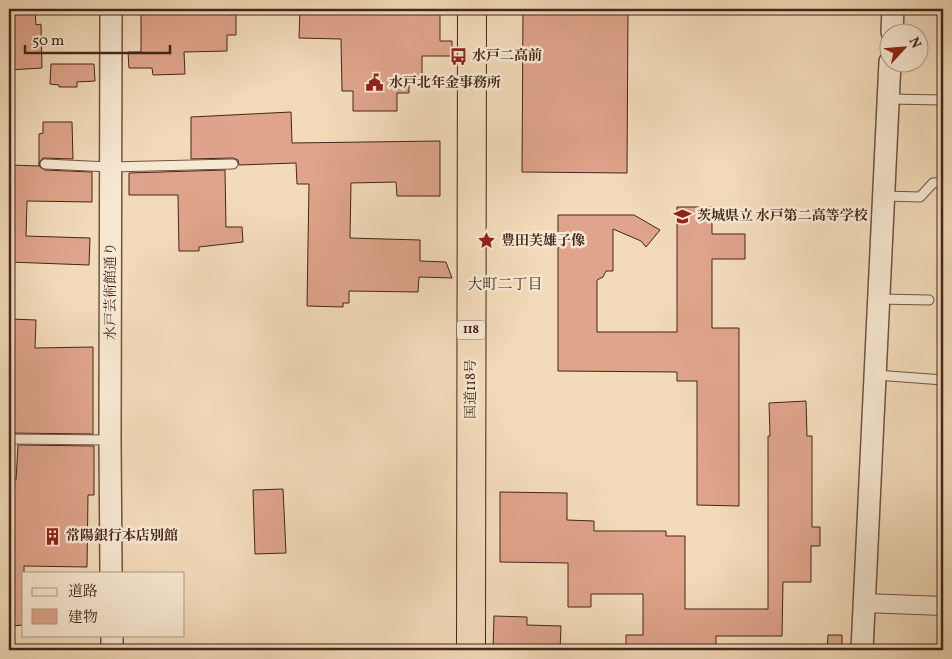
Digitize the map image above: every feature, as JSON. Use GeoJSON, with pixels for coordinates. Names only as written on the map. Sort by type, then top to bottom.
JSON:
{"type":"FeatureCollection","features":[{"type":"Feature","properties":{"kind":"highway","name":"国道118号"},"geometry":{"type":"LineString","coordinates":[[471,650],[472,9]]}},
{"type":"Feature","properties":{"kind":"street","name":"水戸芸術館通り"},"geometry":{"type":"LineString","coordinates":[[111,9],[111,572]]}},
{"type":"Feature","properties":{"kind":"street"},"geometry":{"type":"LineString","coordinates":[[892,22],[893,9]]}},
{"type":"Feature","properties":{"kind":"street"},"geometry":{"type":"LineString","coordinates":[[862,650],[889,72]]}},
{"type":"Feature","properties":{"kind":"street"},"geometry":{"type":"LineString","coordinates":[[864,603],[943,606]]}},
{"type":"Feature","properties":{"kind":"street"},"geometry":{"type":"LineString","coordinates":[[112,636],[112,650]]}},
{"type":"Feature","properties":{"kind":"lane"},"geometry":{"type":"LineString","coordinates":[[888,99],[943,100]]}},
{"type":"Feature","properties":{"kind":"lane"},"geometry":{"type":"LineString","coordinates":[[45,164],[110,167],[233,164]]}},
{"type":"Feature","properties":{"kind":"lane"},"geometry":{"type":"LineString","coordinates":[[884,196],[920,197],[933,183],[943,182]]}},
{"type":"Feature","properties":{"kind":"lane"},"geometry":{"type":"LineString","coordinates":[[879,299],[929,300]]}},
{"type":"Feature","properties":{"kind":"lane"},"geometry":{"type":"LineString","coordinates":[[876,375],[943,380]]}},
{"type":"Feature","properties":{"kind":"lane"},"geometry":{"type":"LineString","coordinates":[[9,439],[110,440]]}},
{"type":"Feature","properties":{"kind":"building"},"geometry":{"type":"Polygon","coordinates":[[[9,9],[35,9],[36,25],[41,24],[42,68],[9,70],[9,9]]]}},
{"type":"Feature","properties":{"kind":"building"},"geometry":{"type":"Polygon","coordinates":[[[141,9],[230,9],[230,15],[236,14],[236,35],[227,35],[227,51],[184,52],[185,74],[153,75],[152,68],[129,68],[128,52],[141,52],[141,9]]]}},
{"type":"Feature","properties":{"kind":"building"},"geometry":{"type":"Polygon","coordinates":[[[300,9],[440,9],[440,41],[452,41],[452,56],[422,56],[422,75],[409,75],[409,93],[397,93],[397,111],[353,111],[353,91],[342,91],[341,39],[299,38],[300,9]]]}},
{"type":"Feature","properties":{"kind":"building"},"geometry":{"type":"Polygon","coordinates":[[[523,9],[628,9],[627,173],[522,172],[523,9]]]}},
{"type":"Feature","properties":{"kind":"building"},"geometry":{"type":"Polygon","coordinates":[[[51,64],[94,64],[95,81],[77,82],[77,87],[59,87],[59,85],[50,84],[51,64]]]}},
{"type":"Feature","properties":{"kind":"building"},"geometry":{"type":"Polygon","coordinates":[[[291,112],[292,143],[440,141],[440,196],[397,196],[396,182],[351,183],[350,238],[420,240],[420,261],[446,262],[452,278],[419,277],[418,292],[349,291],[349,303],[343,303],[343,307],[307,306],[309,184],[297,184],[296,163],[239,165],[238,160],[233,158],[191,159],[191,117],[291,112]]]}},
{"type":"Feature","properties":{"kind":"building"},"geometry":{"type":"Polygon","coordinates":[[[43,122],[72,122],[73,159],[43,158],[39,163],[39,134],[43,133],[43,122]]]}},
{"type":"Feature","properties":{"kind":"building"},"geometry":{"type":"Polygon","coordinates":[[[39,163],[40,167],[45,170],[92,172],[92,202],[27,201],[26,236],[90,238],[89,265],[9,262],[9,165],[39,166],[39,163]]]}},
{"type":"Feature","properties":{"kind":"building"},"geometry":{"type":"Polygon","coordinates":[[[225,170],[226,227],[242,227],[243,242],[199,247],[199,251],[179,251],[178,195],[129,195],[129,173],[225,170]]]}},
{"type":"Feature","properties":{"kind":"building"},"geometry":{"type":"Polygon","coordinates":[[[677,207],[712,207],[712,234],[745,234],[745,259],[712,259],[712,328],[739,328],[739,506],[697,505],[697,381],[677,381],[677,372],[558,371],[558,215],[634,215],[660,230],[646,247],[641,241],[613,229],[613,271],[606,271],[603,277],[597,280],[597,332],[677,332],[677,207]]]}},
{"type":"Feature","properties":{"kind":"building"},"geometry":{"type":"Polygon","coordinates":[[[9,319],[36,320],[35,348],[93,347],[93,434],[9,433],[9,319]]]}},
{"type":"Feature","properties":{"kind":"building"},"geometry":{"type":"Polygon","coordinates":[[[806,401],[807,436],[812,436],[812,527],[820,527],[820,546],[811,546],[811,582],[783,582],[782,636],[716,636],[716,650],[626,650],[626,635],[643,635],[643,594],[591,594],[591,607],[568,607],[568,563],[500,562],[500,492],[567,493],[567,520],[594,521],[594,531],[666,531],[666,536],[685,536],[685,609],[768,609],[769,403],[806,401]]]}},
{"type":"Feature","properties":{"kind":"building"},"geometry":{"type":"Polygon","coordinates":[[[18,445],[94,446],[94,495],[88,495],[87,567],[24,566],[24,572],[22,572],[22,625],[9,626],[9,480],[16,480],[18,445]]]}},
{"type":"Feature","properties":{"kind":"building"},"geometry":{"type":"Polygon","coordinates":[[[283,489],[286,553],[255,554],[253,490],[283,489]]]}},
{"type":"Feature","properties":{"kind":"building"},"geometry":{"type":"Polygon","coordinates":[[[494,616],[527,617],[527,625],[561,626],[560,650],[493,650],[494,616]]]}},
{"type":"Feature","properties":{"kind":"building"},"geometry":{"type":"Polygon","coordinates":[[[828,635],[842,635],[842,650],[827,650],[828,635]]]}},
{"type":"Feature","properties":{"kind":"place","name":"水戸二高前"},"geometry":{"type":"Point","coordinates":[458,56]}},
{"type":"Feature","properties":{"kind":"place","name":"水戸北年金事務所"},"geometry":{"type":"Point","coordinates":[375,83]}},
{"type":"Feature","properties":{"kind":"place","name":"茨城県立 水戸第二高等学校"},"geometry":{"type":"Point","coordinates":[683,216]}},
{"type":"Feature","properties":{"kind":"place","name":"豊田芙雄子像"},"geometry":{"type":"Point","coordinates":[487,241]}},
{"type":"Feature","properties":{"kind":"place","name":"常陽銀行本店別館"},"geometry":{"type":"Point","coordinates":[52,536]}},
{"type":"Feature","properties":{"kind":"district","name":"大町二丁目"},"geometry":{"type":"Point","coordinates":[505,285]}}]}
